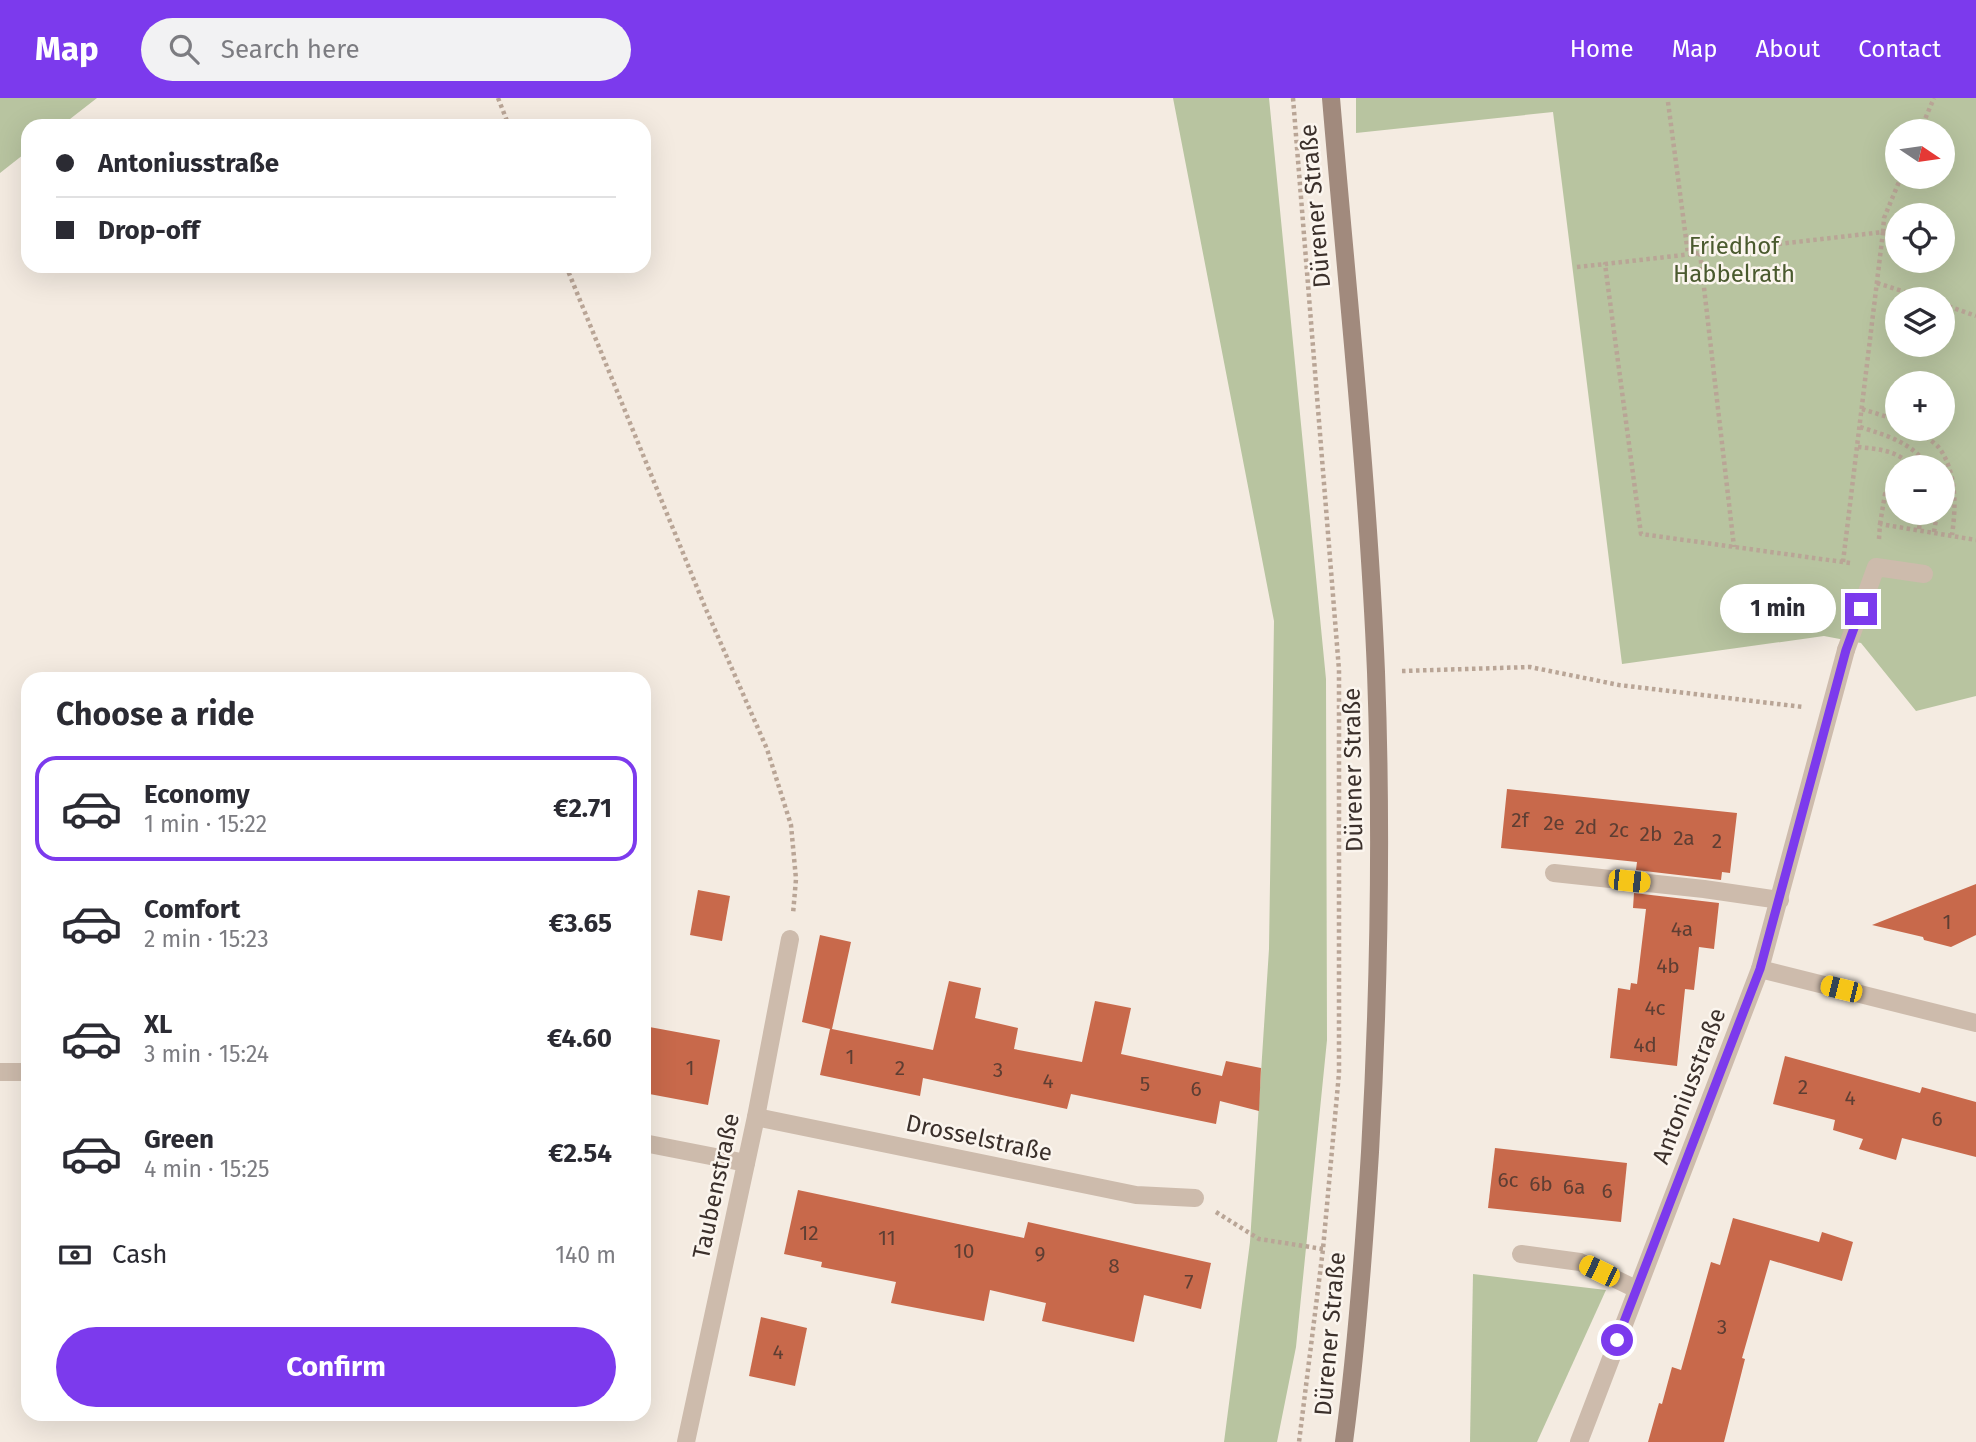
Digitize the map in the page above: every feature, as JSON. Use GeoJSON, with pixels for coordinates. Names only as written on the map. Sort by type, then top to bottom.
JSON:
{"type":"FeatureCollection","features":[{"type":"Feature","properties":{"kind":"main road","name":"Dürener Straße"},"geometry":{"type":"LineString","coordinates":[[1331,98],[1360,437],[1376,671],[1380,906],[1375,1066],[1365,1226],[1344,1442]]}},
{"type":"Feature","properties":{"kind":"street"},"geometry":{"type":"LineString","coordinates":[[1876,567],[1924,574]]}},
{"type":"Feature","properties":{"kind":"street","name":"Antoniusstraße"},"geometry":{"type":"LineString","coordinates":[[1579,1442],[1760,969],[1846,650],[1876,567]]}},
{"type":"Feature","properties":{"kind":"street"},"geometry":{"type":"LineString","coordinates":[[1554,873],[1780,900]]}},
{"type":"Feature","properties":{"kind":"street","name":"Taubenstraße"},"geometry":{"type":"LineString","coordinates":[[686,1442],[756,1117],[790,939]]}},
{"type":"Feature","properties":{"kind":"street"},"geometry":{"type":"LineString","coordinates":[[1760,969],[1976,1023]]}},
{"type":"Feature","properties":{"kind":"street"},"geometry":{"type":"LineString","coordinates":[[0,1072],[21,1072]]}},
{"type":"Feature","properties":{"kind":"street","name":"Drosselstraße"},"geometry":{"type":"LineString","coordinates":[[756,1117],[1136,1195],[1195,1199]]}},
{"type":"Feature","properties":{"kind":"street"},"geometry":{"type":"LineString","coordinates":[[651,1144],[746,1163]]}},
{"type":"Feature","properties":{"kind":"street"},"geometry":{"type":"LineString","coordinates":[[1521,1254],[1580,1262],[1636,1289]]}},
{"type":"Feature","properties":{"kind":"path"},"geometry":{"type":"LineString","coordinates":[[498,98],[506,119]]}},
{"type":"Feature","properties":{"kind":"path"},"geometry":{"type":"LineString","coordinates":[[1293,98],[1339,670],[1339,1073],[1323,1249],[1299,1442]]}},
{"type":"Feature","properties":{"kind":"path"},"geometry":{"type":"LineString","coordinates":[[1925,119],[1934,98]]}},
{"type":"Feature","properties":{"kind":"path"},"geometry":{"type":"LineString","coordinates":[[1668,102],[1688,254]]}},
{"type":"Feature","properties":{"kind":"path"},"geometry":{"type":"LineString","coordinates":[[1843,562],[1884,218],[1896,189]]}},
{"type":"Feature","properties":{"kind":"path"},"geometry":{"type":"LineString","coordinates":[[1577,267],[1883,232]]}},
{"type":"Feature","properties":{"kind":"path"},"geometry":{"type":"LineString","coordinates":[[1700,253],[1734,547]]}},
{"type":"Feature","properties":{"kind":"path"},"geometry":{"type":"LineString","coordinates":[[1605,264],[1641,534],[1876,567],[1885,495]]}},
{"type":"Feature","properties":{"kind":"path"},"geometry":{"type":"LineString","coordinates":[[569,273],[705,607],[767,749],[791,825],[796,879],[790,939]]}},
{"type":"Feature","properties":{"kind":"path"},"geometry":{"type":"LineString","coordinates":[[1877,283],[1890,287]]}},
{"type":"Feature","properties":{"kind":"path"},"geometry":{"type":"LineString","coordinates":[[1955,309],[1976,316]]}},
{"type":"Feature","properties":{"kind":"path"},"geometry":{"type":"LineString","coordinates":[[1862,410],[1885,417]]}},
{"type":"Feature","properties":{"kind":"path"},"geometry":{"type":"LineString","coordinates":[[1860,427],[1896,438],[1919,455]]}},
{"type":"Feature","properties":{"kind":"path"},"geometry":{"type":"LineString","coordinates":[[1930,441],[1939,448],[1949,470],[1956,509],[1952,536]]}},
{"type":"Feature","properties":{"kind":"path"},"geometry":{"type":"LineString","coordinates":[[1857,447],[1888,451],[1896,455]]}},
{"type":"Feature","properties":{"kind":"path"},"geometry":{"type":"LineString","coordinates":[[1880,524],[1976,540]]}},
{"type":"Feature","properties":{"kind":"path"},"geometry":{"type":"LineString","coordinates":[[1919,529],[1920,525]]}},
{"type":"Feature","properties":{"kind":"path"},"geometry":{"type":"LineString","coordinates":[[1934,532],[1935,525]]}},
{"type":"Feature","properties":{"kind":"path"},"geometry":{"type":"LineString","coordinates":[[1376,671],[1530,667],[1619,685],[1831,711]]}},
{"type":"Feature","properties":{"kind":"path"},"geometry":{"type":"LineString","coordinates":[[1195,1199],[1259,1239],[1323,1249]]}},
{"type":"Feature","properties":{"kind":"green space"},"geometry":{"type":"Polygon","coordinates":[[[0,98],[97,98],[70,119],[21,119],[21,156],[0,173],[0,98]]]}},
{"type":"Feature","properties":{"kind":"green space"},"geometry":{"type":"Polygon","coordinates":[[[1173,98],[1269,98],[1326,679],[1327,1040],[1296,1347],[1277,1442],[1224,1442],[1250,1242],[1269,949],[1274,621],[1173,98]]]}},
{"type":"Feature","properties":{"kind":"green space","name":"Friedhof Habbelrath"},"geometry":{"type":"Polygon","coordinates":[[[1356,98],[1976,98],[1976,696],[1916,711],[1861,643],[1824,636],[1622,664],[1553,112],[1356,133],[1356,98]]]}},
{"type":"Feature","properties":{"kind":"green space"},"geometry":{"type":"Polygon","coordinates":[[[1473,1274],[1606,1290],[1537,1442],[1470,1442],[1473,1274]]]}},
{"type":"Feature","properties":{"kind":"building"},"geometry":{"type":"Polygon","coordinates":[[[1507,789],[1737,813],[1730,873],[1722,872],[1721,880],[1636,870],[1637,862],[1501,848],[1507,789]]]}},
{"type":"Feature","properties":{"kind":"building"},"geometry":{"type":"Polygon","coordinates":[[[1976,884],[1976,935],[1951,947],[1924,940],[1923,937],[1872,925],[1976,884]]]}},
{"type":"Feature","properties":{"kind":"building"},"geometry":{"type":"Polygon","coordinates":[[[698,890],[730,896],[722,941],[690,935],[698,890]]]}},
{"type":"Feature","properties":{"kind":"building"},"geometry":{"type":"Polygon","coordinates":[[[1634,893],[1719,903],[1714,949],[1699,947],[1694,990],[1685,989],[1677,1066],[1610,1058],[1618,988],[1630,990],[1631,983],[1637,984],[1646,909],[1633,908],[1634,893]]]}},
{"type":"Feature","properties":{"kind":"building"},"geometry":{"type":"Polygon","coordinates":[[[820,935],[851,942],[832,1029],[933,1050],[949,981],[981,988],[975,1018],[1018,1028],[1014,1049],[1082,1062],[1095,1001],[1131,1008],[1121,1054],[1222,1076],[1226,1061],[1261,1068],[1259,1111],[1220,1101],[1216,1124],[1071,1094],[1067,1109],[923,1078],[920,1096],[820,1075],[830,1029],[802,1022],[820,935]]]}},
{"type":"Feature","properties":{"kind":"building"},"geometry":{"type":"Polygon","coordinates":[[[651,1027],[720,1040],[708,1105],[651,1094],[651,1027]]]}},
{"type":"Feature","properties":{"kind":"building"},"geometry":{"type":"Polygon","coordinates":[[[1785,1056],[1920,1093],[1922,1087],[1976,1102],[1976,1157],[1902,1138],[1896,1160],[1859,1149],[1863,1139],[1833,1130],[1835,1120],[1773,1104],[1785,1056]]]}},
{"type":"Feature","properties":{"kind":"building"},"geometry":{"type":"Polygon","coordinates":[[[1495,1148],[1627,1163],[1621,1222],[1488,1208],[1495,1148]]]}},
{"type":"Feature","properties":{"kind":"building"},"geometry":{"type":"Polygon","coordinates":[[[798,1190],[1024,1238],[1028,1222],[1211,1263],[1201,1309],[1144,1295],[1134,1342],[1042,1321],[1046,1303],[990,1290],[984,1321],[891,1303],[896,1282],[821,1267],[822,1262],[784,1254],[798,1190]]]}},
{"type":"Feature","properties":{"kind":"building"},"geometry":{"type":"Polygon","coordinates":[[[1733,1218],[1819,1242],[1822,1232],[1853,1242],[1842,1281],[1770,1260],[1742,1358],[1745,1359],[1724,1442],[1648,1442],[1672,1367],[1681,1370],[1711,1262],[1720,1265],[1733,1218]]]}},
{"type":"Feature","properties":{"kind":"building"},"geometry":{"type":"Polygon","coordinates":[[[761,1317],[807,1328],[795,1386],[749,1376],[761,1317]]]}},
{"type":"Feature","properties":{"kind":"route"},"geometry":{"type":"LineString","coordinates":[[1617,1340],[1760,969],[1846,650],[1861,609]]}}]}
